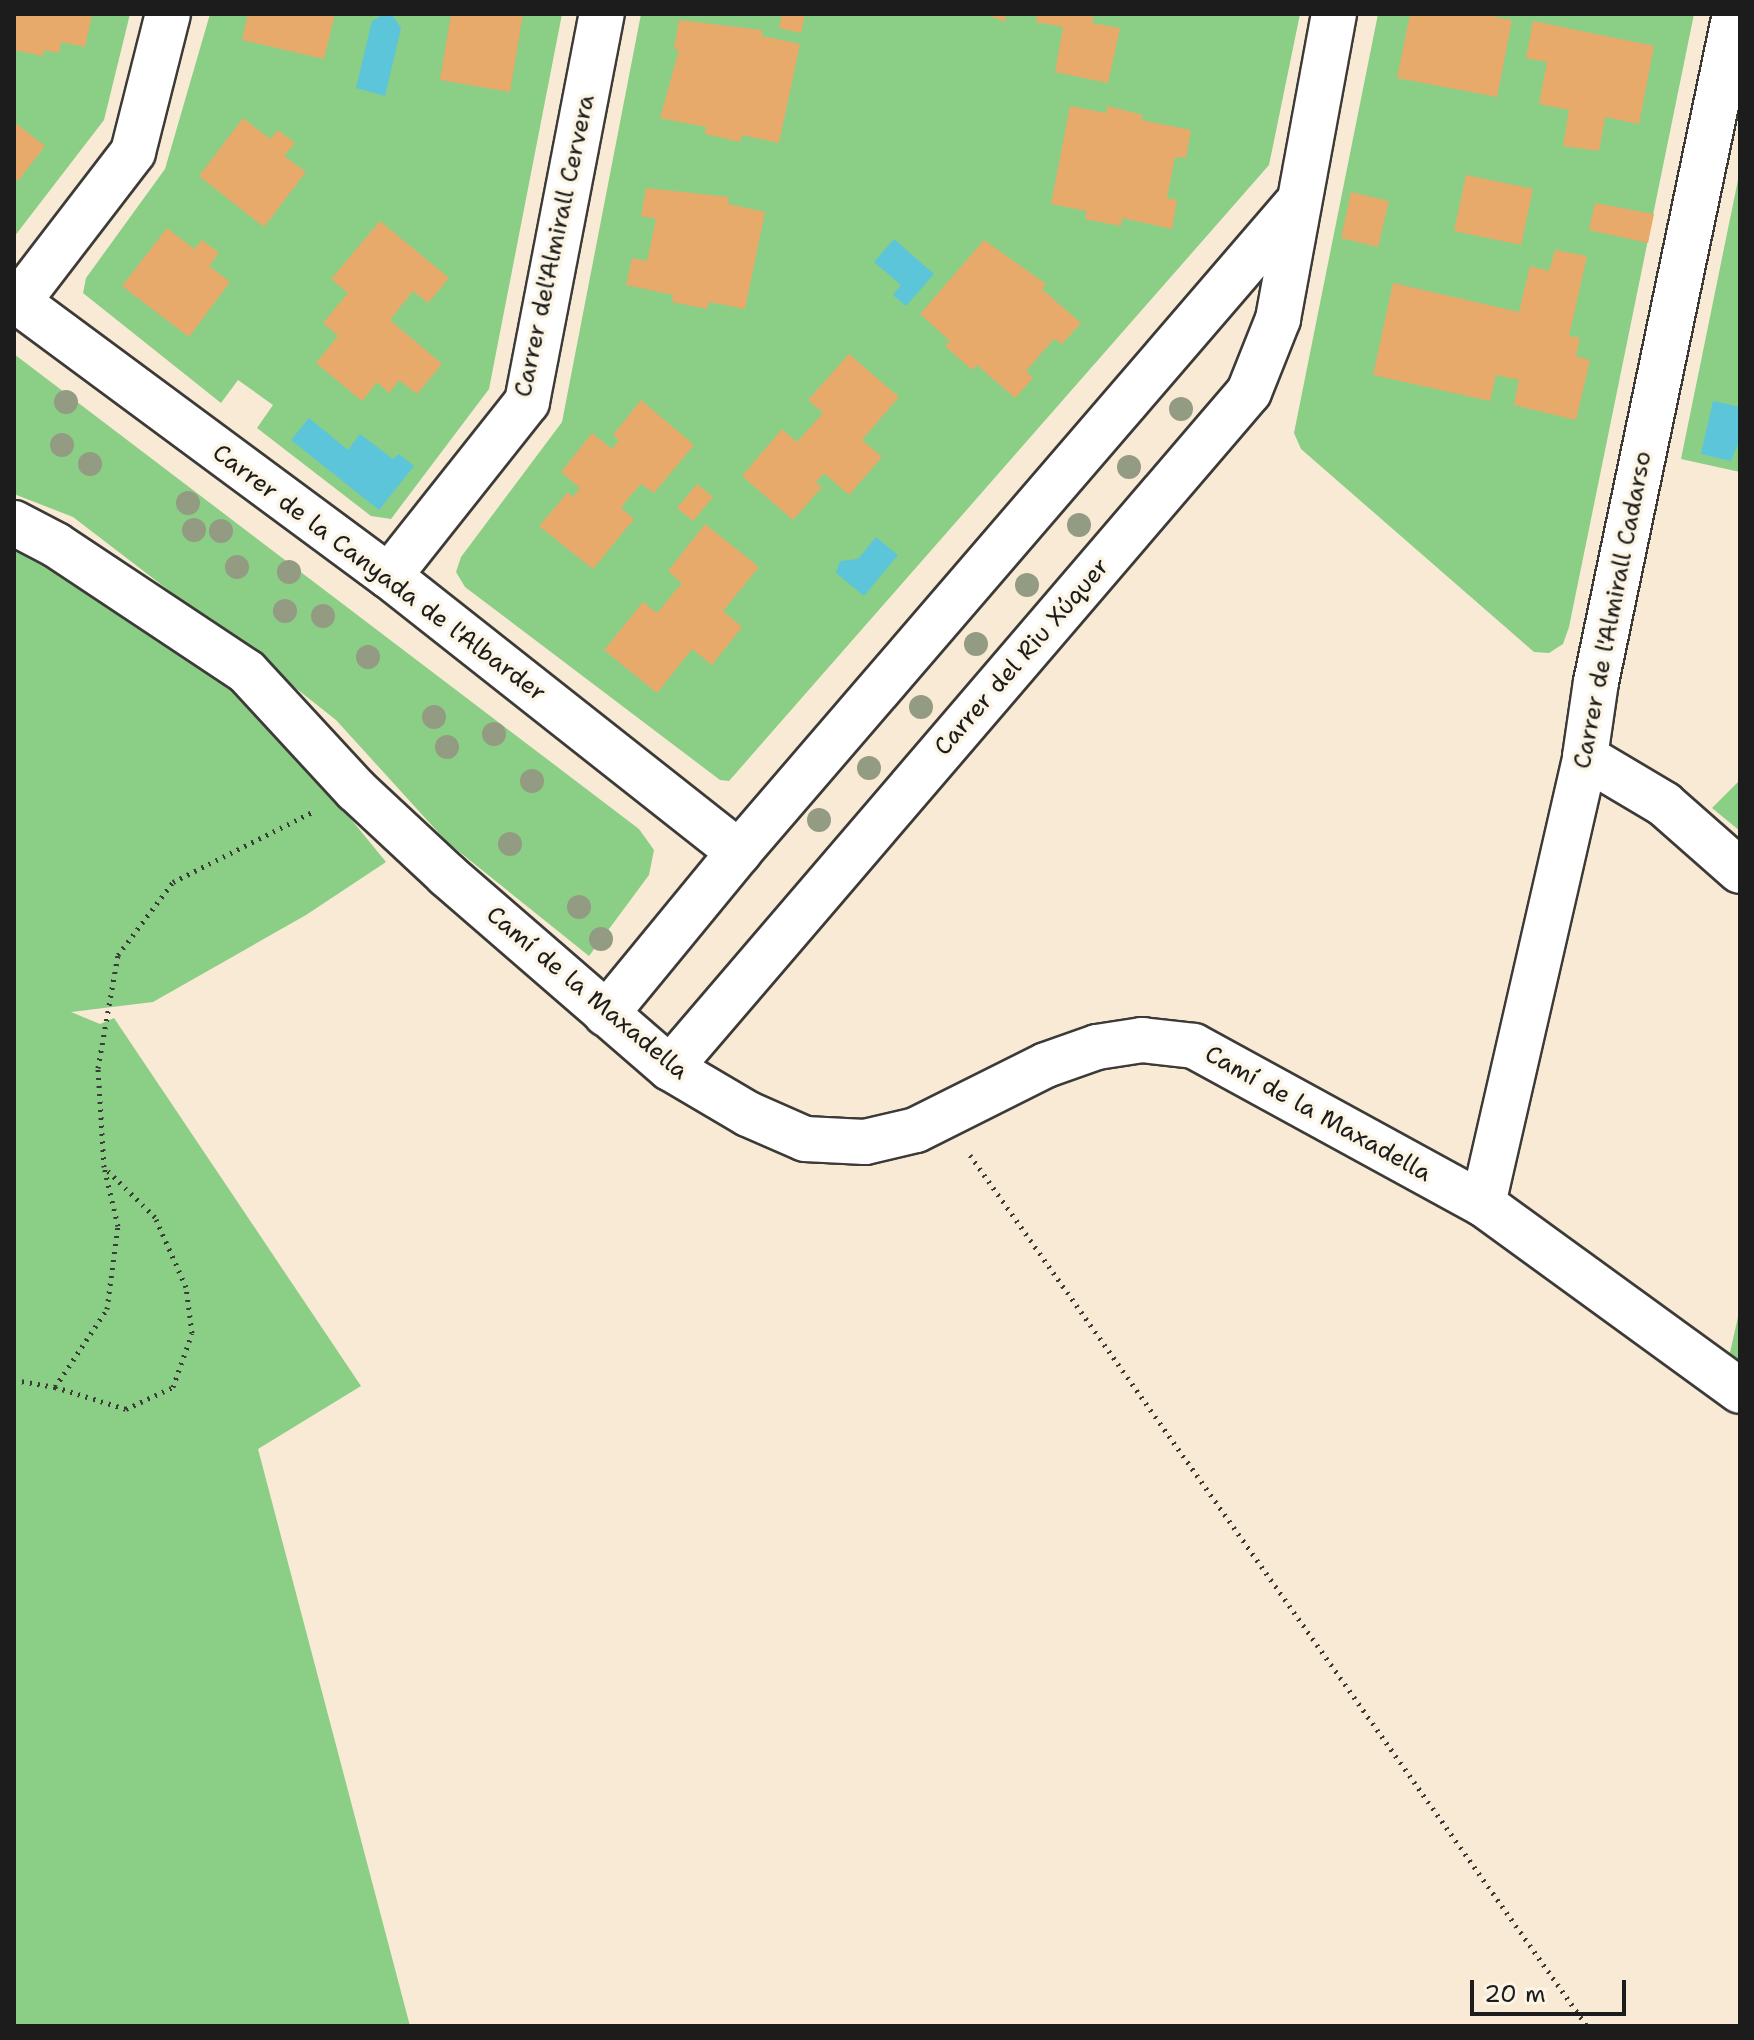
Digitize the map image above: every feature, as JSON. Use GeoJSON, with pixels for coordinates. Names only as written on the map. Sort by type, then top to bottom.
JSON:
{"type":"FeatureCollection","features":[{"type":"Feature","properties":{"kind":"street"},"geometry":{"type":"LineString","coordinates":[[16,301],[133,152],[168,14]]}},
{"type":"Feature","properties":{"kind":"street","name":"Carrer del'Almirall Cervera"},"geometry":{"type":"LineString","coordinates":[[389,576],[527,402],[602,14]]}},
{"type":"Feature","properties":{"kind":"street","name":"Carrer del Riu Xúquer"},"geometry":{"type":"LineString","coordinates":[[670,1068],[1249,392],[1278,319],[1294,207],[1334,14]]}},
{"type":"Feature","properties":{"kind":"street","name":"Carrer de l'Almirall Cadarso"},"geometry":{"type":"LineString","coordinates":[[1483,1204],[1585,757],[1596,682],[1735,14]]}},
{"type":"Feature","properties":{"kind":"street","name":"Carrer del Riu Xúquer"},"geometry":{"type":"LineString","coordinates":[[606,1014],[739,852],[1294,207]]}},
{"type":"Feature","properties":{"kind":"street","name":"Carrer de la Canyada de l'Albarder"},"geometry":{"type":"LineString","coordinates":[[16,301],[389,576],[739,852]]}},
{"type":"Feature","properties":{"kind":"street","name":"Camí de la Maxadella"},"geometry":{"type":"LineString","coordinates":[[14,523],[247,672],[356,790],[606,1014],[670,1068],[748,1114],[805,1139],[865,1142],[916,1130],[1046,1065],[1097,1047],[1142,1040],[1194,1046],[1483,1204],[1740,1391]]}},
{"type":"Feature","properties":{"kind":"street"},"geometry":{"type":"LineString","coordinates":[[1585,757],[1664,804],[1740,871]]}},
{"type":"Feature","properties":{"kind":"path"},"geometry":{"type":"LineString","coordinates":[[55,1387],[107,1309],[118,1226],[104,1167],[98,1068],[118,955],[173,882],[356,790]]}},
{"type":"Feature","properties":{"kind":"path"},"geometry":{"type":"LineString","coordinates":[[943,1117],[1587,2026]]}},
{"type":"Feature","properties":{"kind":"path"},"geometry":{"type":"LineString","coordinates":[[14,1380],[55,1387],[126,1409],[173,1387],[192,1333],[186,1287],[155,1217],[104,1167]]}},
{"type":"Feature","properties":{"kind":"green space"},"geometry":{"type":"Polygon","coordinates":[[[14,14],[130,14],[104,120],[14,237],[14,14]]]}},
{"type":"Feature","properties":{"kind":"green space"},"geometry":{"type":"Polygon","coordinates":[[[210,14],[562,14],[489,389],[391,519],[371,516],[257,428],[273,405],[238,380],[221,403],[83,293],[86,278],[165,169],[210,14]]]}},
{"type":"Feature","properties":{"kind":"green space"},"geometry":{"type":"Polygon","coordinates":[[[641,14],[1300,14],[1269,165],[729,781],[720,780],[465,587],[456,572],[461,557],[562,422],[641,14]]]}},
{"type":"Feature","properties":{"kind":"green space"},"geometry":{"type":"Polygon","coordinates":[[[1378,14],[1694,14],[1569,627],[1563,644],[1549,653],[1534,652],[1301,449],[1294,433],[1378,14]]]}},
{"type":"Feature","properties":{"kind":"green space"},"geometry":{"type":"Polygon","coordinates":[[[1740,170],[1740,472],[1681,459],[1740,170]]]}},
{"type":"Feature","properties":{"kind":"green space"},"geometry":{"type":"Polygon","coordinates":[[[14,354],[639,829],[654,850],[649,875],[589,956],[447,842],[336,720],[73,517],[14,494],[14,354]]]}},
{"type":"Feature","properties":{"kind":"green space"},"geometry":{"type":"Polygon","coordinates":[[[14,549],[94,587],[212,667],[305,763],[386,862],[306,915],[153,1002],[71,1012],[100,1024],[114,1018],[361,1386],[258,1449],[410,2026],[14,2026],[14,549]]]}},
{"type":"Feature","properties":{"kind":"green space"},"geometry":{"type":"Polygon","coordinates":[[[1740,780],[1740,831],[1712,808],[1740,780]]]}},
{"type":"Feature","properties":{"kind":"green space"},"geometry":{"type":"Polygon","coordinates":[[[1740,1308],[1740,1365],[1729,1357],[1740,1308]]]}},
{"type":"Feature","properties":{"kind":"water"},"geometry":{"type":"Polygon","coordinates":[[[384,14],[392,15],[401,28],[385,96],[356,88],[372,21],[384,14]]]}},
{"type":"Feature","properties":{"kind":"water"},"geometry":{"type":"Polygon","coordinates":[[[894,239],[934,274],[906,306],[893,295],[901,285],[874,262],[894,239]]]}},
{"type":"Feature","properties":{"kind":"water"},"geometry":{"type":"Polygon","coordinates":[[[1713,401],[1740,407],[1740,439],[1731,461],[1701,454],[1713,401]]]}},
{"type":"Feature","properties":{"kind":"water"},"geometry":{"type":"Polygon","coordinates":[[[309,418],[348,450],[360,434],[393,459],[399,454],[414,466],[379,510],[291,440],[309,418]]]}},
{"type":"Feature","properties":{"kind":"water"},"geometry":{"type":"Polygon","coordinates":[[[876,537],[898,555],[864,596],[836,573],[840,561],[858,559],[876,537]]]}},
{"type":"Feature","properties":{"kind":"building"},"geometry":{"type":"Polygon","coordinates":[[[14,14],[92,14],[85,47],[61,42],[59,53],[44,50],[43,56],[14,50],[14,14]]]}},
{"type":"Feature","properties":{"kind":"building"},"geometry":{"type":"Polygon","coordinates":[[[248,14],[335,14],[324,59],[242,40],[248,14]]]}},
{"type":"Feature","properties":{"kind":"building"},"geometry":{"type":"Polygon","coordinates":[[[451,14],[523,14],[510,92],[440,80],[451,14]]]}},
{"type":"Feature","properties":{"kind":"building"},"geometry":{"type":"Polygon","coordinates":[[[782,14],[805,14],[801,33],[779,28],[782,14]]]}},
{"type":"Feature","properties":{"kind":"building"},"geometry":{"type":"Polygon","coordinates":[[[986,14],[1006,14],[1005,22],[986,14]]]}},
{"type":"Feature","properties":{"kind":"building"},"geometry":{"type":"Polygon","coordinates":[[[1037,14],[1094,14],[1092,23],[1120,28],[1108,83],[1055,72],[1063,27],[1036,22],[1037,14]]]}},
{"type":"Feature","properties":{"kind":"building"},"geometry":{"type":"Polygon","coordinates":[[[1410,14],[1482,14],[1512,20],[1497,97],[1397,78],[1410,14]]]}},
{"type":"Feature","properties":{"kind":"building"},"geometry":{"type":"Polygon","coordinates":[[[679,20],[762,30],[762,36],[800,44],[779,143],[742,135],[740,142],[705,134],[706,127],[660,118],[679,50],[674,49],[679,20]]]}},
{"type":"Feature","properties":{"kind":"building"},"geometry":{"type":"Polygon","coordinates":[[[1533,21],[1654,46],[1639,124],[1605,117],[1599,151],[1563,146],[1569,110],[1539,104],[1547,62],[1526,58],[1533,21]]]}},
{"type":"Feature","properties":{"kind":"building"},"geometry":{"type":"Polygon","coordinates":[[[1070,106],[1106,113],[1107,106],[1143,115],[1141,120],[1191,130],[1186,158],[1175,157],[1167,198],[1177,200],[1172,229],[1122,218],[1121,226],[1085,219],[1086,211],[1051,204],[1070,106]]]}},
{"type":"Feature","properties":{"kind":"building"},"geometry":{"type":"Polygon","coordinates":[[[243,118],[270,139],[278,130],[295,143],[284,156],[306,172],[264,227],[199,176],[243,118]]]}},
{"type":"Feature","properties":{"kind":"building"},"geometry":{"type":"Polygon","coordinates":[[[14,122],[45,146],[18,181],[14,178],[14,122]]]}},
{"type":"Feature","properties":{"kind":"building"},"geometry":{"type":"Polygon","coordinates":[[[1466,175],[1533,189],[1521,245],[1454,231],[1466,175]]]}},
{"type":"Feature","properties":{"kind":"building"},"geometry":{"type":"Polygon","coordinates":[[[646,188],[729,197],[728,204],[765,212],[745,309],[709,302],[707,309],[672,302],[673,295],[626,285],[632,258],[647,261],[656,219],[641,216],[646,188]]]}},
{"type":"Feature","properties":{"kind":"building"},"geometry":{"type":"Polygon","coordinates":[[[1351,192],[1389,201],[1378,247],[1341,238],[1351,192]]]}},
{"type":"Feature","properties":{"kind":"building"},"geometry":{"type":"Polygon","coordinates":[[[1595,203],[1654,214],[1648,243],[1589,230],[1595,203]]]}},
{"type":"Feature","properties":{"kind":"building"},"geometry":{"type":"Polygon","coordinates":[[[380,221],[449,278],[428,303],[413,291],[390,320],[442,364],[417,394],[399,380],[389,393],[377,382],[362,401],[316,363],[338,336],[323,323],[348,293],[331,279],[380,221]]]}},
{"type":"Feature","properties":{"kind":"building"},"geometry":{"type":"Polygon","coordinates":[[[167,228],[194,249],[202,240],[219,253],[209,266],[230,282],[189,337],[122,286],[167,228]]]}},
{"type":"Feature","properties":{"kind":"building"},"geometry":{"type":"Polygon","coordinates":[[[984,240],[1046,284],[1042,289],[1081,323],[1062,344],[1054,339],[1026,371],[1033,378],[1015,398],[977,365],[972,370],[945,346],[950,341],[920,314],[984,240]]]}},
{"type":"Feature","properties":{"kind":"building"},"geometry":{"type":"Polygon","coordinates":[[[1555,250],[1587,256],[1569,336],[1580,338],[1576,356],[1590,360],[1576,420],[1514,405],[1519,380],[1496,375],[1490,401],[1373,375],[1393,283],[1519,312],[1530,266],[1549,271],[1555,250]]]}},
{"type":"Feature","properties":{"kind":"building"},"geometry":{"type":"Polygon","coordinates":[[[849,354],[899,397],[862,440],[882,457],[849,495],[824,473],[816,482],[822,487],[793,520],[742,476],[782,429],[797,442],[823,413],[808,400],[849,354]]]}},
{"type":"Feature","properties":{"kind":"building"},"geometry":{"type":"Polygon","coordinates":[[[641,400],[694,445],[654,493],[641,484],[630,496],[621,508],[634,519],[593,569],[539,526],[568,492],[573,497],[580,488],[561,472],[592,433],[612,449],[619,440],[613,435],[641,400]]]}},
{"type":"Feature","properties":{"kind":"building"},"geometry":{"type":"Polygon","coordinates":[[[697,484],[713,497],[693,521],[677,508],[697,484]]]}},
{"type":"Feature","properties":{"kind":"building"},"geometry":{"type":"Polygon","coordinates":[[[705,524],[759,567],[723,611],[742,627],[712,665],[692,649],[657,693],[604,650],[643,602],[657,613],[682,583],[668,571],[705,524]]]}}]}
